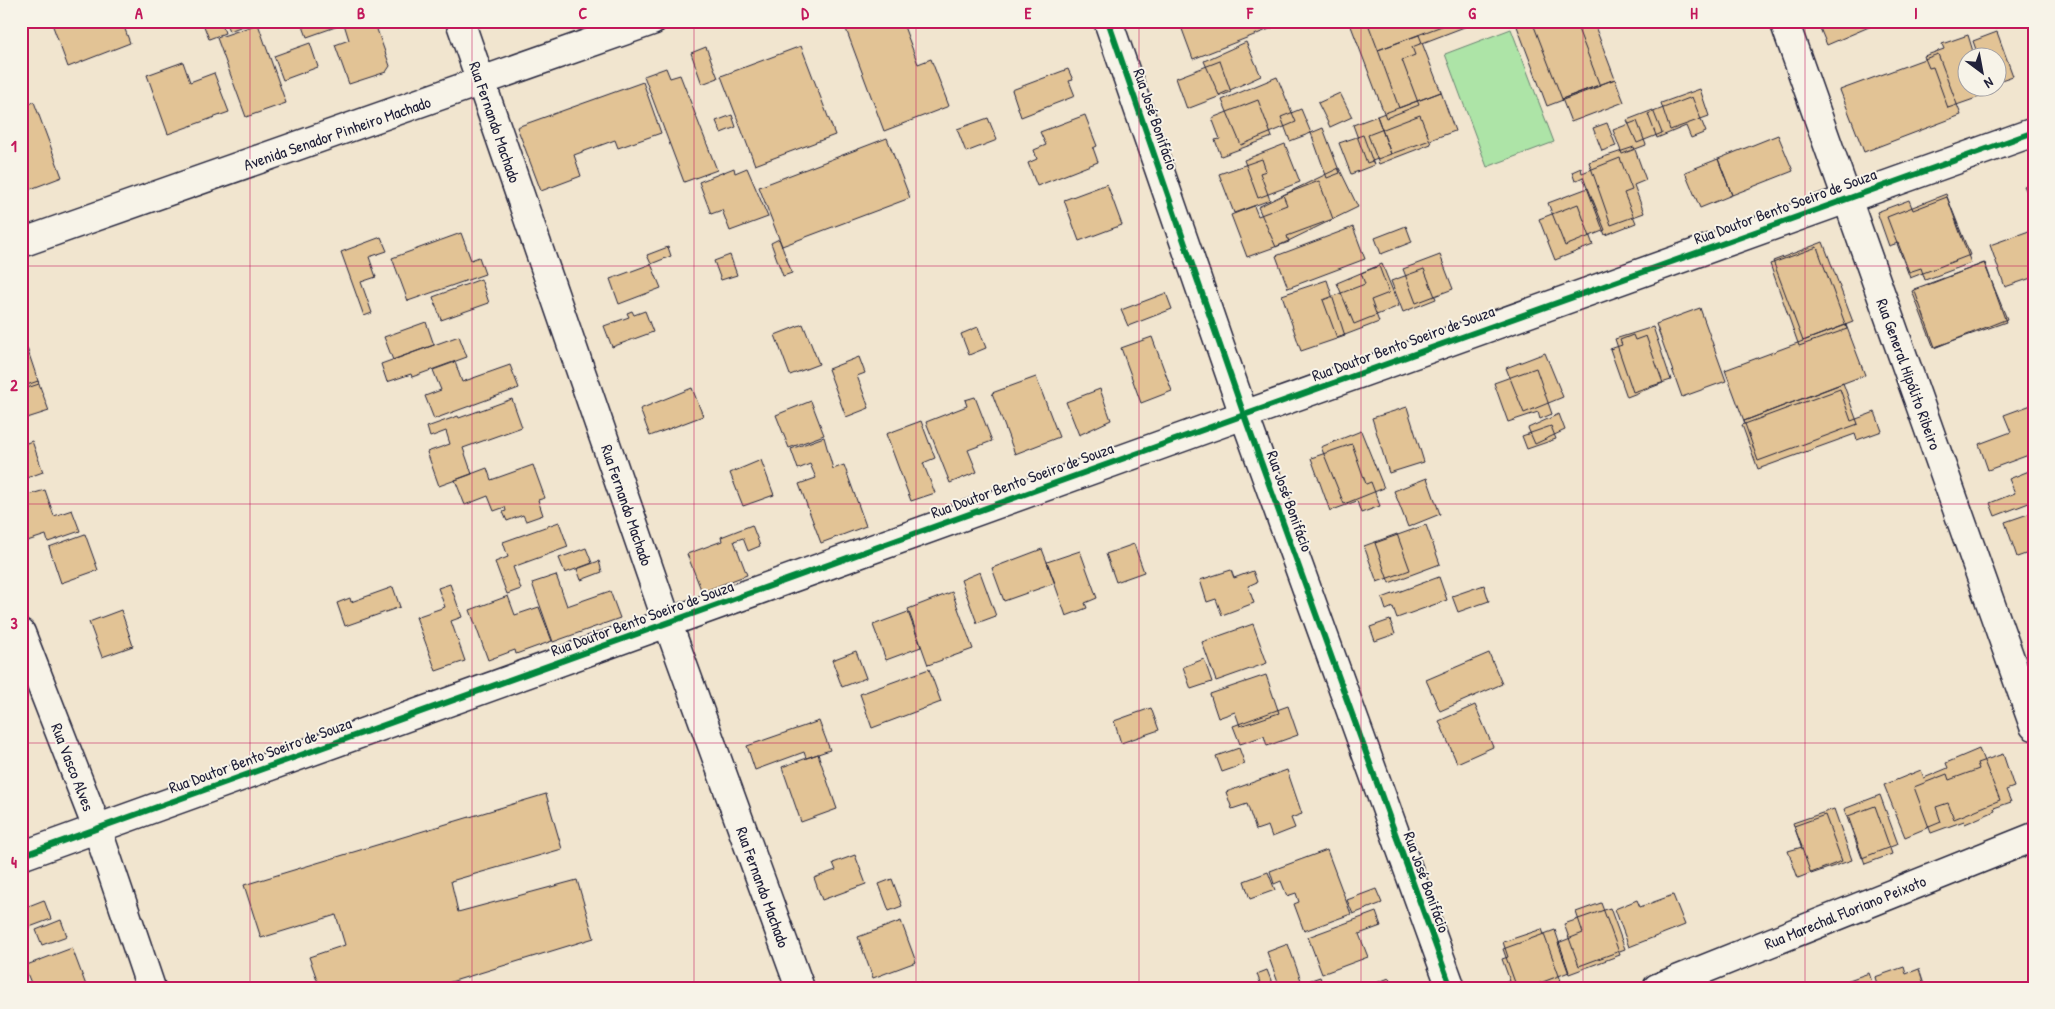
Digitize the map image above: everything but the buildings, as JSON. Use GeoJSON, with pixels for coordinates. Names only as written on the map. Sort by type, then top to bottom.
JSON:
{"type":"FeatureCollection","features":[{"type":"Feature","properties":{"kind":"street","name":"Rua Fernando Machado"},"geometry":{"type":"LineString","coordinates":[[460,21],[668,624],[800,988]]}},
{"type":"Feature","properties":{"kind":"street","name":"Avenida Senador Pinheiro Machado"},"geometry":{"type":"LineString","coordinates":[[21,242],[652,21]]}},
{"type":"Feature","properties":{"kind":"street","name":"Rua José Bonifácio"},"geometry":{"type":"LineString","coordinates":[[1108,21],[1244,414],[1451,988]]}},
{"type":"Feature","properties":{"kind":"street","name":"Rua General Hipólito Ribeiro"},"geometry":{"type":"LineString","coordinates":[[1784,21],[2034,726]]}},
{"type":"Feature","properties":{"kind":"street","name":"Rua Doutor Bento Soeiro de Souza"},"geometry":{"type":"LineString","coordinates":[[21,856],[668,624],[1244,414],[2034,132]]}},
{"type":"Feature","properties":{"kind":"street","name":"Rua Vasco Alves"},"geometry":{"type":"LineString","coordinates":[[21,633],[96,828],[152,988]]}},
{"type":"Feature","properties":{"kind":"street","name":"Rua Marechal Floriano Peixoto"},"geometry":{"type":"LineString","coordinates":[[1657,988],[2034,837]]}},
{"type":"Feature","properties":{"kind":"green space"},"geometry":{"type":"Polygon","coordinates":[[[1511,29],[1554,142],[1487,167],[1445,54],[1511,29]]]}},
{"type":"Feature","properties":{"kind":"cycle path"},"geometry":{"type":"LineString","coordinates":[[1108,21],[1244,415],[1451,988]]}},
{"type":"Feature","properties":{"kind":"cycle path"},"geometry":{"type":"LineString","coordinates":[[21,856],[2034,132]]}}]}
